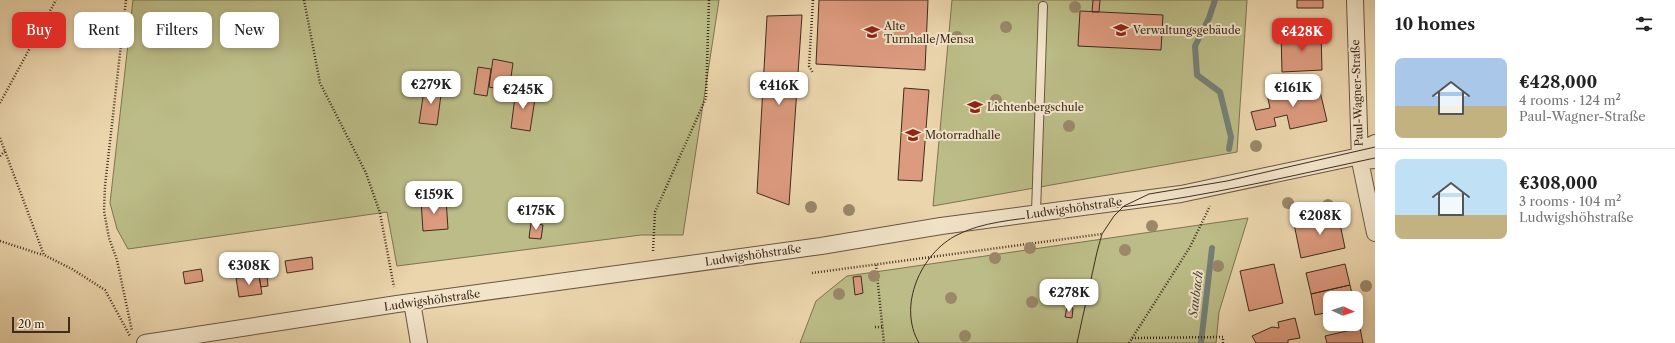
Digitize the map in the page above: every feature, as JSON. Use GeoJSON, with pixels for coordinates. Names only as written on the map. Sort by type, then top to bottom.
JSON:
{"type":"FeatureCollection","features":[{"type":"Feature","properties":{"kind":"street","name":"Paul-Wagner-Straße"},"geometry":{"type":"LineString","coordinates":[[1355,0],[1364,157],[1375,233]]}},
{"type":"Feature","properties":{"kind":"street","name":"Ludwigshöhstraße"},"geometry":{"type":"LineString","coordinates":[[136,338],[652,269],[1036,212],[1181,194],[1364,157],[1375,143]]}},
{"type":"Feature","properties":{"kind":"street"},"geometry":{"type":"LineString","coordinates":[[405,303],[419,343]]}},
{"type":"Feature","properties":{"kind":"lane"},"geometry":{"type":"LineString","coordinates":[[1036,212],[1043,6]]}},
{"type":"Feature","properties":{"kind":"path"},"geometry":{"type":"LineString","coordinates":[[0,103],[56,0]]}},
{"type":"Feature","properties":{"kind":"path"},"geometry":{"type":"LineString","coordinates":[[126,0],[105,186],[104,211],[109,238],[117,260],[136,338]]}},
{"type":"Feature","properties":{"kind":"path"},"geometry":{"type":"LineString","coordinates":[[304,0],[320,83],[366,172],[380,213],[405,303]]}},
{"type":"Feature","properties":{"kind":"path"},"geometry":{"type":"LineString","coordinates":[[652,269],[655,212],[706,98],[709,0]]}},
{"type":"Feature","properties":{"kind":"path"},"geometry":{"type":"LineString","coordinates":[[813,0],[809,66],[813,73]]}},
{"type":"Feature","properties":{"kind":"path"},"geometry":{"type":"LineString","coordinates":[[0,138],[44,256]]}},
{"type":"Feature","properties":{"kind":"path"},"geometry":{"type":"LineString","coordinates":[[0,156],[5,151]]}},
{"type":"Feature","properties":{"kind":"path"},"geometry":{"type":"LineString","coordinates":[[1128,343],[1190,247],[1220,186]]}},
{"type":"Feature","properties":{"kind":"path"},"geometry":{"type":"LineString","coordinates":[[812,273],[1102,234]]}},
{"type":"Feature","properties":{"kind":"path"},"geometry":{"type":"LineString","coordinates":[[0,242],[44,256],[72,269],[105,290],[136,338]]}},
{"type":"Feature","properties":{"kind":"path"},"geometry":{"type":"LineString","coordinates":[[876,265],[884,343]]}},
{"type":"Feature","properties":{"kind":"path"},"geometry":{"type":"LineString","coordinates":[[875,327],[882,327]]}},
{"type":"Feature","properties":{"kind":"path"},"geometry":{"type":"LineString","coordinates":[[1132,338],[1223,337],[1223,343]]}},
{"type":"Feature","properties":{"kind":"green space"},"geometry":{"type":"Polygon","coordinates":[[[133,0],[719,0],[683,235],[641,235],[397,266],[387,212],[128,249],[117,229],[110,203],[128,48],[134,48],[134,12],[132,12],[133,0]]]}},
{"type":"Feature","properties":{"kind":"green space"},"geometry":{"type":"Polygon","coordinates":[[[952,0],[1247,0],[1237,152],[933,206],[952,0]]]}},
{"type":"Feature","properties":{"kind":"green space"},"geometry":{"type":"Polygon","coordinates":[[[1248,218],[1219,312],[1216,343],[800,343],[816,301],[847,276],[1248,218]]]}},
{"type":"Feature","properties":{"kind":"building","name":"Alte Turnhalle/Mensa"},"geometry":{"type":"Polygon","coordinates":[[[819,0],[928,0],[925,70],[816,64],[819,0]]]}},
{"type":"Feature","properties":{"kind":"building"},"geometry":{"type":"Polygon","coordinates":[[[1093,0],[1100,0],[1099,12],[1092,12],[1093,0]]]}},
{"type":"Feature","properties":{"kind":"building"},"geometry":{"type":"Polygon","coordinates":[[[1297,0],[1323,0],[1323,8],[1297,8],[1297,0]]]}},
{"type":"Feature","properties":{"kind":"building","name":"Verwaltungsgebäude"},"geometry":{"type":"Polygon","coordinates":[[[1080,11],[1163,15],[1161,50],[1078,46],[1080,11]]]}},
{"type":"Feature","properties":{"kind":"building"},"geometry":{"type":"Polygon","coordinates":[[[802,15],[789,205],[757,193],[767,16],[802,15]]]}},
{"type":"Feature","properties":{"kind":"building"},"geometry":{"type":"Polygon","coordinates":[[[1321,31],[1322,70],[1282,72],[1281,33],[1321,31]]]}},
{"type":"Feature","properties":{"kind":"building"},"geometry":{"type":"Polygon","coordinates":[[[493,59],[513,63],[509,91],[489,87],[493,59]]]}},
{"type":"Feature","properties":{"kind":"building"},"geometry":{"type":"Polygon","coordinates":[[[478,67],[491,69],[487,96],[474,94],[478,67]]]}},
{"type":"Feature","properties":{"kind":"building"},"geometry":{"type":"Polygon","coordinates":[[[1318,83],[1327,121],[1290,129],[1287,115],[1274,118],[1276,126],[1256,130],[1251,112],[1270,108],[1267,94],[1318,83]]]}},
{"type":"Feature","properties":{"kind":"building"},"geometry":{"type":"Polygon","coordinates":[[[425,84],[442,87],[437,125],[419,123],[425,84]]]}},
{"type":"Feature","properties":{"kind":"building","name":"Motorradhalle"},"geometry":{"type":"Polygon","coordinates":[[[904,88],[929,90],[922,181],[898,180],[904,88]]]}},
{"type":"Feature","properties":{"kind":"building"},"geometry":{"type":"Polygon","coordinates":[[[516,89],[536,92],[530,131],[511,128],[516,89]]]}},
{"type":"Feature","properties":{"kind":"building"},"geometry":{"type":"Polygon","coordinates":[[[446,199],[448,229],[423,231],[421,201],[446,199]]]}},
{"type":"Feature","properties":{"kind":"building"},"geometry":{"type":"Polygon","coordinates":[[[1338,214],[1345,248],[1301,258],[1294,224],[1338,214]]]}},
{"type":"Feature","properties":{"kind":"building"},"geometry":{"type":"Polygon","coordinates":[[[531,223],[543,225],[541,239],[529,238],[531,223]]]}},
{"type":"Feature","properties":{"kind":"building"},"geometry":{"type":"Polygon","coordinates":[[[312,257],[313,269],[287,273],[285,261],[312,257]]]}},
{"type":"Feature","properties":{"kind":"building"},"geometry":{"type":"Polygon","coordinates":[[[242,263],[245,275],[236,277],[233,265],[242,263]]]}},
{"type":"Feature","properties":{"kind":"building"},"geometry":{"type":"Polygon","coordinates":[[[1274,264],[1283,303],[1249,311],[1240,271],[1274,264]]]}},
{"type":"Feature","properties":{"kind":"building"},"geometry":{"type":"Polygon","coordinates":[[[1345,264],[1350,285],[1311,294],[1306,273],[1345,264]]]}},
{"type":"Feature","properties":{"kind":"building"},"geometry":{"type":"Polygon","coordinates":[[[201,269],[203,281],[185,284],[183,272],[201,269]]]}},
{"type":"Feature","properties":{"kind":"building"},"geometry":{"type":"Polygon","coordinates":[[[267,275],[268,286],[261,287],[259,276],[267,275]]]}},
{"type":"Feature","properties":{"kind":"building"},"geometry":{"type":"Polygon","coordinates":[[[259,276],[262,294],[239,297],[236,278],[259,276]]]}},
{"type":"Feature","properties":{"kind":"building"},"geometry":{"type":"Polygon","coordinates":[[[861,276],[863,293],[855,295],[853,277],[861,276]]]}},
{"type":"Feature","properties":{"kind":"building"},"geometry":{"type":"Polygon","coordinates":[[[1350,285],[1351,291],[1324,291],[1350,285]]]}},
{"type":"Feature","properties":{"kind":"building"},"geometry":{"type":"Polygon","coordinates":[[[1323,291],[1323,313],[1315,315],[1311,294],[1323,291]]]}},
{"type":"Feature","properties":{"kind":"building"},"geometry":{"type":"Polygon","coordinates":[[[1067,307],[1073,308],[1072,318],[1065,317],[1067,307]]]}},
{"type":"Feature","properties":{"kind":"building"},"geometry":{"type":"Polygon","coordinates":[[[1295,318],[1300,338],[1288,340],[1288,343],[1256,343],[1252,336],[1272,327],[1279,328],[1278,322],[1295,318]]]}},
{"type":"Feature","properties":{"kind":"building"},"geometry":{"type":"Polygon","coordinates":[[[1347,331],[1361,331],[1363,343],[1327,343],[1325,336],[1347,331]]]}},
{"type":"Feature","properties":{"kind":"waterway","name":"Saubach"},"geometry":{"type":"LineString","coordinates":[[1215,0],[1209,18],[1195,46],[1197,75],[1220,92],[1231,137],[1229,149]]}},
{"type":"Feature","properties":{"kind":"waterway","name":"Saubach"},"geometry":{"type":"LineString","coordinates":[[1201,343],[1212,248]]}},
{"type":"Feature","properties":{"kind":"tram line"},"geometry":{"type":"LineString","coordinates":[[1077,343],[1102,234],[1114,216],[1124,206],[1149,194],[1227,181],[1375,147]]}},
{"type":"Feature","properties":{"kind":"tram line"},"geometry":{"type":"LineString","coordinates":[[919,343],[913,328],[911,313],[912,297],[916,282],[923,267],[933,254],[944,243],[957,235],[987,224],[1009,220],[1132,206],[1189,197],[1375,158]]}},
{"type":"Feature","properties":{"kind":"place","name":"Verwaltungsgebäude"},"geometry":{"type":"Point","coordinates":[1121,30]}},
{"type":"Feature","properties":{"kind":"place","name":"Alte Turnhalle/Mensa"},"geometry":{"type":"Point","coordinates":[872,32]}},
{"type":"Feature","properties":{"kind":"place","name":"Lichtenbergschule"},"geometry":{"type":"Point","coordinates":[975,107]}},
{"type":"Feature","properties":{"kind":"place","name":"Motorradhalle"},"geometry":{"type":"Point","coordinates":[913,135]}}]}
